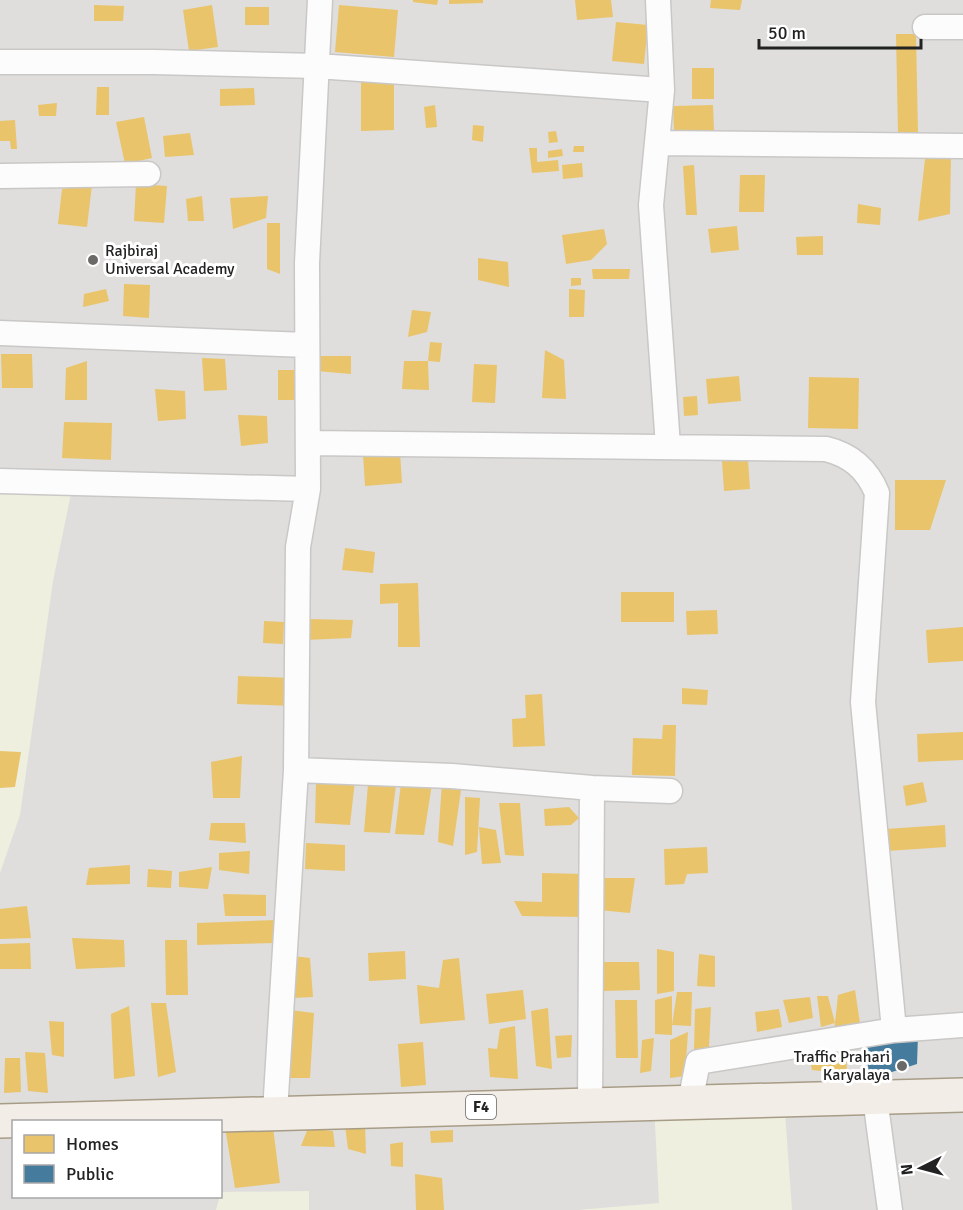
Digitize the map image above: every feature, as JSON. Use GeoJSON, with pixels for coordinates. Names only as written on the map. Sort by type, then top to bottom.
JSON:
{"type":"FeatureCollection","features":[{"type":"Feature","properties":{"kind":"main road","name":"F4"},"geometry":{"type":"LineString","coordinates":[[31,1120],[963,1095]]}},
{"type":"Feature","properties":{"kind":"street"},"geometry":{"type":"LineString","coordinates":[[275,1112],[296,770],[298,547],[308,489],[307,263],[320,0]]}},
{"type":"Feature","properties":{"kind":"street"},"geometry":{"type":"LineString","coordinates":[[658,0],[662,90],[651,205],[668,446]]}},
{"type":"Feature","properties":{"kind":"street"},"geometry":{"type":"LineString","coordinates":[[925,27],[963,27]]}},
{"type":"Feature","properties":{"kind":"street"},"geometry":{"type":"LineString","coordinates":[[0,62],[154,62],[317,66],[662,90]]}},
{"type":"Feature","properties":{"kind":"street"},"geometry":{"type":"LineString","coordinates":[[657,143],[963,146]]}},
{"type":"Feature","properties":{"kind":"street"},"geometry":{"type":"LineString","coordinates":[[0,176],[148,174]]}},
{"type":"Feature","properties":{"kind":"street"},"geometry":{"type":"LineString","coordinates":[[0,333],[307,345]]}},
{"type":"Feature","properties":{"kind":"street"},"geometry":{"type":"LineString","coordinates":[[308,443],[825,449],[840,452],[861,466],[877,493],[863,702],[894,1030]]}},
{"type":"Feature","properties":{"kind":"street"},"geometry":{"type":"LineString","coordinates":[[0,481],[308,489]]}},
{"type":"Feature","properties":{"kind":"street"},"geometry":{"type":"LineString","coordinates":[[296,770],[452,776],[592,788],[670,791]]}},
{"type":"Feature","properties":{"kind":"street"},"geometry":{"type":"LineString","coordinates":[[590,1105],[592,788]]}},
{"type":"Feature","properties":{"kind":"street"},"geometry":{"type":"LineString","coordinates":[[690,1102],[698,1062],[894,1030],[963,1025]]}},
{"type":"Feature","properties":{"kind":"street"},"geometry":{"type":"LineString","coordinates":[[875,1098],[890,1210]]}},
{"type":"Feature","properties":{"kind":"shaded area"},"geometry":{"type":"Polygon","coordinates":[[[0,0],[963,0],[963,1210],[0,1210],[0,0]]]}},
{"type":"Feature","properties":{"kind":"green space"},"geometry":{"type":"Polygon","coordinates":[[[0,481],[73,484],[53,581],[20,815],[0,873],[0,481]]]}},
{"type":"Feature","properties":{"kind":"green space"},"geometry":{"type":"Polygon","coordinates":[[[654,1104],[785,1113],[792,1210],[578,1210],[659,1203],[654,1104]]]}},
{"type":"Feature","properties":{"kind":"green space"},"geometry":{"type":"Polygon","coordinates":[[[309,1191],[309,1210],[216,1210],[219,1198],[222,1198],[222,1192],[309,1191]]]}},
{"type":"Feature","properties":{"kind":"building: Homes"},"geometry":{"type":"Polygon","coordinates":[[[413,0],[438,0],[437,5],[413,2],[413,0]]]}},
{"type":"Feature","properties":{"kind":"building: Homes"},"geometry":{"type":"Polygon","coordinates":[[[449,0],[483,0],[483,3],[449,4],[449,0]]]}},
{"type":"Feature","properties":{"kind":"building: Homes"},"geometry":{"type":"Polygon","coordinates":[[[575,0],[611,0],[613,17],[577,20],[575,0]]]}},
{"type":"Feature","properties":{"kind":"building: Homes"},"geometry":{"type":"Polygon","coordinates":[[[711,0],[742,0],[740,10],[710,8],[711,0]]]}},
{"type":"Feature","properties":{"kind":"building: Homes"},"geometry":{"type":"Polygon","coordinates":[[[94,5],[124,6],[123,21],[94,21],[94,5]]]}},
{"type":"Feature","properties":{"kind":"building: Homes"},"geometry":{"type":"Polygon","coordinates":[[[212,5],[218,47],[189,51],[183,10],[212,5]]]}},
{"type":"Feature","properties":{"kind":"building: Homes"},"geometry":{"type":"Polygon","coordinates":[[[339,5],[398,10],[394,57],[335,52],[339,5]]]}},
{"type":"Feature","properties":{"kind":"building: Homes"},"geometry":{"type":"Polygon","coordinates":[[[245,7],[269,7],[269,25],[245,25],[245,7]]]}},
{"type":"Feature","properties":{"kind":"building: Homes"},"geometry":{"type":"Polygon","coordinates":[[[616,22],[648,25],[644,64],[612,61],[616,22]]]}},
{"type":"Feature","properties":{"kind":"building: Homes"},"geometry":{"type":"Polygon","coordinates":[[[896,34],[916,34],[918,133],[898,134],[896,34]]]}},
{"type":"Feature","properties":{"kind":"building: Homes"},"geometry":{"type":"Polygon","coordinates":[[[692,68],[714,68],[714,99],[692,99],[692,68]]]}},
{"type":"Feature","properties":{"kind":"building: Homes"},"geometry":{"type":"Polygon","coordinates":[[[361,82],[394,82],[394,130],[361,131],[361,82]]]}},
{"type":"Feature","properties":{"kind":"building: Homes"},"geometry":{"type":"Polygon","coordinates":[[[97,87],[109,87],[109,115],[96,115],[97,87]]]}},
{"type":"Feature","properties":{"kind":"building: Homes"},"geometry":{"type":"Polygon","coordinates":[[[254,88],[255,105],[220,106],[220,89],[254,88]]]}},
{"type":"Feature","properties":{"kind":"building: Homes"},"geometry":{"type":"Polygon","coordinates":[[[57,103],[56,116],[39,116],[38,105],[57,103]]]}},
{"type":"Feature","properties":{"kind":"building: Homes"},"geometry":{"type":"Polygon","coordinates":[[[435,105],[437,127],[426,128],[424,107],[435,105]]]}},
{"type":"Feature","properties":{"kind":"building: Homes"},"geometry":{"type":"Polygon","coordinates":[[[713,105],[714,131],[674,132],[673,106],[713,105]]]}},
{"type":"Feature","properties":{"kind":"building: Homes"},"geometry":{"type":"Polygon","coordinates":[[[144,117],[152,158],[125,164],[116,122],[144,117]]]}},
{"type":"Feature","properties":{"kind":"building: Homes"},"geometry":{"type":"Polygon","coordinates":[[[15,120],[17,149],[11,149],[10,141],[0,141],[0,121],[15,120]]]}},
{"type":"Feature","properties":{"kind":"building: Homes"},"geometry":{"type":"Polygon","coordinates":[[[473,125],[484,126],[483,142],[472,140],[473,125]]]}},
{"type":"Feature","properties":{"kind":"building: Homes"},"geometry":{"type":"Polygon","coordinates":[[[556,131],[558,142],[549,143],[548,132],[556,131]]]}},
{"type":"Feature","properties":{"kind":"building: Homes"},"geometry":{"type":"Polygon","coordinates":[[[190,133],[194,155],[165,157],[163,136],[190,133]]]}},
{"type":"Feature","properties":{"kind":"building: Homes"},"geometry":{"type":"Polygon","coordinates":[[[574,146],[584,146],[584,152],[573,152],[574,146]]]}},
{"type":"Feature","properties":{"kind":"building: Homes"},"geometry":{"type":"Polygon","coordinates":[[[529,148],[537,148],[537,162],[558,160],[559,171],[532,173],[529,148]]]}},
{"type":"Feature","properties":{"kind":"building: Homes"},"geometry":{"type":"Polygon","coordinates":[[[562,149],[563,156],[548,158],[548,151],[562,149]]]}},
{"type":"Feature","properties":{"kind":"building: Homes"},"geometry":{"type":"Polygon","coordinates":[[[951,155],[950,214],[918,221],[925,159],[951,155]]]}},
{"type":"Feature","properties":{"kind":"building: Homes"},"geometry":{"type":"Polygon","coordinates":[[[582,163],[583,177],[563,179],[562,165],[582,163]]]}},
{"type":"Feature","properties":{"kind":"building: Homes"},"geometry":{"type":"Polygon","coordinates":[[[694,165],[697,215],[686,215],[683,166],[694,165]]]}},
{"type":"Feature","properties":{"kind":"building: Homes"},"geometry":{"type":"Polygon","coordinates":[[[740,175],[765,175],[764,212],[739,212],[740,175]]]}},
{"type":"Feature","properties":{"kind":"building: Homes"},"geometry":{"type":"Polygon","coordinates":[[[136,184],[167,186],[164,223],[134,221],[136,184]]]}},
{"type":"Feature","properties":{"kind":"building: Homes"},"geometry":{"type":"Polygon","coordinates":[[[92,185],[87,227],[58,224],[62,189],[92,185]]]}},
{"type":"Feature","properties":{"kind":"building: Homes"},"geometry":{"type":"Polygon","coordinates":[[[202,196],[204,221],[188,221],[186,199],[202,196]]]}},
{"type":"Feature","properties":{"kind":"building: Homes"},"geometry":{"type":"Polygon","coordinates":[[[268,196],[266,218],[233,229],[230,198],[268,196]]]}},
{"type":"Feature","properties":{"kind":"building: Homes"},"geometry":{"type":"Polygon","coordinates":[[[858,204],[881,208],[880,225],[857,223],[858,204]]]}},
{"type":"Feature","properties":{"kind":"building: Homes"},"geometry":{"type":"Polygon","coordinates":[[[267,223],[280,223],[280,274],[267,269],[267,223]]]}},
{"type":"Feature","properties":{"kind":"building: Homes"},"geometry":{"type":"Polygon","coordinates":[[[737,226],[739,250],[711,253],[708,229],[737,226]]]}},
{"type":"Feature","properties":{"kind":"building: Homes"},"geometry":{"type":"Polygon","coordinates":[[[604,229],[607,244],[591,260],[566,264],[562,235],[604,229]]]}},
{"type":"Feature","properties":{"kind":"building: Homes"},"geometry":{"type":"Polygon","coordinates":[[[823,236],[823,255],[797,255],[796,237],[823,236]]]}},
{"type":"Feature","properties":{"kind":"building: Homes"},"geometry":{"type":"Polygon","coordinates":[[[478,258],[508,262],[509,287],[478,280],[478,258]]]}},
{"type":"Feature","properties":{"kind":"building: Homes"},"geometry":{"type":"Polygon","coordinates":[[[592,269],[630,269],[629,279],[593,279],[592,269]]]}},
{"type":"Feature","properties":{"kind":"building: Homes"},"geometry":{"type":"Polygon","coordinates":[[[571,278],[581,278],[581,285],[571,286],[571,278]]]}},
{"type":"Feature","properties":{"kind":"building: Homes"},"geometry":{"type":"Polygon","coordinates":[[[124,284],[150,285],[149,318],[123,316],[124,284]]]}},
{"type":"Feature","properties":{"kind":"building: Homes"},"geometry":{"type":"Polygon","coordinates":[[[106,289],[109,301],[83,307],[84,294],[106,289]]]}},
{"type":"Feature","properties":{"kind":"building: Homes"},"geometry":{"type":"Polygon","coordinates":[[[569,289],[585,290],[584,317],[569,317],[569,289]]]}},
{"type":"Feature","properties":{"kind":"building: Homes"},"geometry":{"type":"Polygon","coordinates":[[[412,310],[431,312],[427,332],[408,337],[412,310]]]}},
{"type":"Feature","properties":{"kind":"building: Homes"},"geometry":{"type":"Polygon","coordinates":[[[430,342],[442,343],[440,362],[428,361],[430,342]]]}},
{"type":"Feature","properties":{"kind":"building: Homes"},"geometry":{"type":"Polygon","coordinates":[[[545,350],[564,360],[566,399],[542,398],[545,350]]]}},
{"type":"Feature","properties":{"kind":"building: Homes"},"geometry":{"type":"Polygon","coordinates":[[[1,354],[32,354],[33,388],[2,388],[1,354]]]}},
{"type":"Feature","properties":{"kind":"building: Homes"},"geometry":{"type":"Polygon","coordinates":[[[316,356],[351,356],[351,374],[316,371],[316,356]]]}},
{"type":"Feature","properties":{"kind":"building: Homes"},"geometry":{"type":"Polygon","coordinates":[[[202,358],[225,359],[227,390],[204,391],[202,358]]]}},
{"type":"Feature","properties":{"kind":"building: Homes"},"geometry":{"type":"Polygon","coordinates":[[[87,361],[87,400],[65,400],[66,368],[87,361]]]}},
{"type":"Feature","properties":{"kind":"building: Homes"},"geometry":{"type":"Polygon","coordinates":[[[404,361],[428,361],[429,390],[402,389],[404,361]]]}},
{"type":"Feature","properties":{"kind":"building: Homes"},"geometry":{"type":"Polygon","coordinates":[[[474,364],[497,365],[495,403],[472,402],[474,364]]]}},
{"type":"Feature","properties":{"kind":"building: Homes"},"geometry":{"type":"Polygon","coordinates":[[[278,370],[300,370],[300,400],[278,400],[278,370]]]}},
{"type":"Feature","properties":{"kind":"building: Homes"},"geometry":{"type":"Polygon","coordinates":[[[739,376],[741,401],[708,404],[706,379],[739,376]]]}},
{"type":"Feature","properties":{"kind":"building: Homes"},"geometry":{"type":"Polygon","coordinates":[[[809,377],[859,378],[858,429],[808,428],[809,377]]]}},
{"type":"Feature","properties":{"kind":"building: Homes"},"geometry":{"type":"Polygon","coordinates":[[[155,389],[185,391],[186,419],[158,421],[155,389]]]}},
{"type":"Feature","properties":{"kind":"building: Homes"},"geometry":{"type":"Polygon","coordinates":[[[697,396],[698,415],[684,416],[683,397],[697,396]]]}},
{"type":"Feature","properties":{"kind":"building: Homes"},"geometry":{"type":"Polygon","coordinates":[[[238,415],[267,416],[268,443],[241,446],[238,415]]]}},
{"type":"Feature","properties":{"kind":"building: Homes"},"geometry":{"type":"Polygon","coordinates":[[[64,422],[112,423],[111,460],[62,458],[64,422]]]}},
{"type":"Feature","properties":{"kind":"building: Homes"},"geometry":{"type":"Polygon","coordinates":[[[400,452],[402,483],[365,486],[363,454],[400,452]]]}},
{"type":"Feature","properties":{"kind":"building: Homes"},"geometry":{"type":"Polygon","coordinates":[[[748,460],[750,489],[724,491],[722,461],[748,460]]]}},
{"type":"Feature","properties":{"kind":"building: Homes"},"geometry":{"type":"Polygon","coordinates":[[[895,480],[946,480],[930,530],[895,530],[895,480]]]}},
{"type":"Feature","properties":{"kind":"building: Homes"},"geometry":{"type":"Polygon","coordinates":[[[345,548],[375,552],[373,573],[342,570],[345,548]]]}},
{"type":"Feature","properties":{"kind":"building: Homes"},"geometry":{"type":"Polygon","coordinates":[[[418,583],[420,647],[398,647],[398,603],[380,604],[380,584],[418,583]]]}},
{"type":"Feature","properties":{"kind":"building: Homes"},"geometry":{"type":"Polygon","coordinates":[[[621,592],[674,592],[674,622],[621,622],[621,592]]]}},
{"type":"Feature","properties":{"kind":"building: Homes"},"geometry":{"type":"Polygon","coordinates":[[[717,610],[718,634],[687,635],[686,611],[717,610]]]}},
{"type":"Feature","properties":{"kind":"building: Homes"},"geometry":{"type":"Polygon","coordinates":[[[307,619],[353,620],[351,638],[305,640],[307,619]]]}},
{"type":"Feature","properties":{"kind":"building: Homes"},"geometry":{"type":"Polygon","coordinates":[[[264,621],[284,622],[283,644],[263,643],[264,621]]]}},
{"type":"Feature","properties":{"kind":"building: Homes"},"geometry":{"type":"Polygon","coordinates":[[[963,627],[963,661],[928,663],[926,630],[963,627]]]}},
{"type":"Feature","properties":{"kind":"building: Homes"},"geometry":{"type":"Polygon","coordinates":[[[238,676],[293,678],[292,706],[237,704],[238,676]]]}},
{"type":"Feature","properties":{"kind":"building: Homes"},"geometry":{"type":"Polygon","coordinates":[[[682,688],[708,690],[707,705],[682,704],[682,688]]]}},
{"type":"Feature","properties":{"kind":"building: Homes"},"geometry":{"type":"Polygon","coordinates":[[[542,694],[545,746],[513,747],[512,719],[526,718],[525,695],[542,694]]]}},
{"type":"Feature","properties":{"kind":"building: Homes"},"geometry":{"type":"Polygon","coordinates":[[[663,725],[676,725],[675,776],[632,775],[633,738],[662,739],[663,725]]]}},
{"type":"Feature","properties":{"kind":"building: Homes"},"geometry":{"type":"Polygon","coordinates":[[[963,732],[963,760],[918,762],[917,734],[963,732]]]}},
{"type":"Feature","properties":{"kind":"building: Homes"},"geometry":{"type":"Polygon","coordinates":[[[0,751],[21,752],[15,787],[0,788],[0,751]]]}},
{"type":"Feature","properties":{"kind":"building: Homes"},"geometry":{"type":"Polygon","coordinates":[[[242,756],[240,798],[213,798],[211,762],[242,756]]]}},
{"type":"Feature","properties":{"kind":"building: Homes"},"geometry":{"type":"Polygon","coordinates":[[[355,780],[350,825],[315,823],[316,781],[355,780]]]}},
{"type":"Feature","properties":{"kind":"building: Homes"},"geometry":{"type":"Polygon","coordinates":[[[442,782],[462,783],[453,846],[438,842],[442,782]]]}},
{"type":"Feature","properties":{"kind":"building: Homes"},"geometry":{"type":"Polygon","coordinates":[[[923,782],[927,802],[906,806],[903,786],[923,782]]]}},
{"type":"Feature","properties":{"kind":"building: Homes"},"geometry":{"type":"Polygon","coordinates":[[[401,783],[432,784],[424,835],[395,834],[401,783]]]}},
{"type":"Feature","properties":{"kind":"building: Homes"},"geometry":{"type":"Polygon","coordinates":[[[368,784],[396,785],[390,833],[364,832],[368,784]]]}},
{"type":"Feature","properties":{"kind":"building: Homes"},"geometry":{"type":"Polygon","coordinates":[[[465,797],[480,798],[477,852],[465,855],[465,797]]]}},
{"type":"Feature","properties":{"kind":"building: Homes"},"geometry":{"type":"Polygon","coordinates":[[[499,803],[520,803],[524,856],[505,855],[499,803]]]}},
{"type":"Feature","properties":{"kind":"building: Homes"},"geometry":{"type":"Polygon","coordinates":[[[569,807],[579,818],[571,825],[545,826],[544,809],[569,807]]]}},
{"type":"Feature","properties":{"kind":"building: Homes"},"geometry":{"type":"Polygon","coordinates":[[[211,823],[245,823],[246,843],[209,840],[211,823]]]}},
{"type":"Feature","properties":{"kind":"building: Homes"},"geometry":{"type":"Polygon","coordinates":[[[945,825],[946,847],[887,851],[886,829],[945,825]]]}},
{"type":"Feature","properties":{"kind":"building: Homes"},"geometry":{"type":"Polygon","coordinates":[[[479,827],[496,830],[501,863],[482,864],[479,827]]]}},
{"type":"Feature","properties":{"kind":"building: Homes"},"geometry":{"type":"Polygon","coordinates":[[[306,843],[345,845],[345,871],[305,869],[306,843]]]}},
{"type":"Feature","properties":{"kind":"building: Homes"},"geometry":{"type":"Polygon","coordinates":[[[707,847],[708,873],[687,874],[684,884],[665,885],[664,849],[707,847]]]}},
{"type":"Feature","properties":{"kind":"building: Homes"},"geometry":{"type":"Polygon","coordinates":[[[250,851],[249,874],[219,870],[219,853],[250,851]]]}},
{"type":"Feature","properties":{"kind":"building: Homes"},"geometry":{"type":"Polygon","coordinates":[[[130,865],[130,884],[86,885],[89,868],[130,865]]]}},
{"type":"Feature","properties":{"kind":"building: Homes"},"geometry":{"type":"Polygon","coordinates":[[[212,867],[208,889],[179,887],[179,872],[212,867]]]}},
{"type":"Feature","properties":{"kind":"building: Homes"},"geometry":{"type":"Polygon","coordinates":[[[148,869],[172,871],[171,888],[147,887],[148,869]]]}},
{"type":"Feature","properties":{"kind":"building: Homes"},"geometry":{"type":"Polygon","coordinates":[[[542,873],[584,874],[584,917],[522,916],[514,901],[542,902],[542,873]]]}},
{"type":"Feature","properties":{"kind":"building: Homes"},"geometry":{"type":"Polygon","coordinates":[[[596,878],[635,878],[630,913],[598,910],[596,878]]]}},
{"type":"Feature","properties":{"kind":"building: Homes"},"geometry":{"type":"Polygon","coordinates":[[[223,894],[266,895],[266,916],[225,916],[223,894]]]}},
{"type":"Feature","properties":{"kind":"building: Homes"},"geometry":{"type":"Polygon","coordinates":[[[27,906],[31,938],[0,939],[0,909],[27,906]]]}},
{"type":"Feature","properties":{"kind":"building: Homes"},"geometry":{"type":"Polygon","coordinates":[[[277,920],[277,943],[197,945],[197,923],[277,920]]]}},
{"type":"Feature","properties":{"kind":"building: Homes"},"geometry":{"type":"Polygon","coordinates":[[[72,938],[124,940],[125,967],[76,969],[72,938]]]}},
{"type":"Feature","properties":{"kind":"building: Homes"},"geometry":{"type":"Polygon","coordinates":[[[165,940],[187,940],[188,995],[166,995],[165,940]]]}},
{"type":"Feature","properties":{"kind":"building: Homes"},"geometry":{"type":"Polygon","coordinates":[[[30,943],[31,969],[0,969],[0,944],[30,943]]]}},
{"type":"Feature","properties":{"kind":"building: Homes"},"geometry":{"type":"Polygon","coordinates":[[[657,949],[674,952],[674,991],[657,994],[657,949]]]}},
{"type":"Feature","properties":{"kind":"building: Homes"},"geometry":{"type":"Polygon","coordinates":[[[405,951],[406,979],[369,981],[368,953],[405,951]]]}},
{"type":"Feature","properties":{"kind":"building: Homes"},"geometry":{"type":"Polygon","coordinates":[[[699,954],[715,956],[715,987],[697,986],[699,954]]]}},
{"type":"Feature","properties":{"kind":"building: Homes"},"geometry":{"type":"Polygon","coordinates":[[[293,956],[310,958],[313,997],[292,998],[293,956]]]}},
{"type":"Feature","properties":{"kind":"building: Homes"},"geometry":{"type":"Polygon","coordinates":[[[459,958],[465,1020],[420,1024],[417,985],[439,988],[443,960],[459,958]]]}},
{"type":"Feature","properties":{"kind":"building: Homes"},"geometry":{"type":"Polygon","coordinates":[[[602,962],[639,962],[640,990],[602,991],[602,962]]]}},
{"type":"Feature","properties":{"kind":"building: Homes"},"geometry":{"type":"Polygon","coordinates":[[[523,990],[526,1019],[489,1024],[486,994],[523,990]]]}},
{"type":"Feature","properties":{"kind":"building: Homes"},"geometry":{"type":"Polygon","coordinates":[[[855,990],[860,1023],[834,1029],[838,995],[855,990]]]}},
{"type":"Feature","properties":{"kind":"building: Homes"},"geometry":{"type":"Polygon","coordinates":[[[677,992],[692,992],[691,1026],[672,1025],[677,992]]]}},
{"type":"Feature","properties":{"kind":"building: Homes"},"geometry":{"type":"Polygon","coordinates":[[[672,996],[672,1035],[655,1034],[655,1000],[672,996]]]}},
{"type":"Feature","properties":{"kind":"building: Homes"},"geometry":{"type":"Polygon","coordinates":[[[817,996],[828,996],[835,1023],[821,1027],[817,996]]]}},
{"type":"Feature","properties":{"kind":"building: Homes"},"geometry":{"type":"Polygon","coordinates":[[[810,997],[813,1018],[789,1023],[783,1000],[810,997]]]}},
{"type":"Feature","properties":{"kind":"building: Homes"},"geometry":{"type":"Polygon","coordinates":[[[615,1000],[637,1000],[638,1058],[616,1058],[615,1000]]]}},
{"type":"Feature","properties":{"kind":"building: Homes"},"geometry":{"type":"Polygon","coordinates":[[[151,1003],[166,1003],[176,1072],[158,1077],[151,1003]]]}},
{"type":"Feature","properties":{"kind":"building: Homes"},"geometry":{"type":"Polygon","coordinates":[[[129,1006],[135,1076],[114,1079],[111,1014],[129,1006]]]}},
{"type":"Feature","properties":{"kind":"building: Homes"},"geometry":{"type":"Polygon","coordinates":[[[711,1007],[709,1047],[694,1050],[695,1009],[711,1007]]]}},
{"type":"Feature","properties":{"kind":"building: Homes"},"geometry":{"type":"Polygon","coordinates":[[[548,1008],[552,1069],[536,1066],[531,1011],[548,1008]]]}},
{"type":"Feature","properties":{"kind":"building: Homes"},"geometry":{"type":"Polygon","coordinates":[[[779,1009],[782,1027],[757,1032],[755,1012],[779,1009]]]}},
{"type":"Feature","properties":{"kind":"building: Homes"},"geometry":{"type":"Polygon","coordinates":[[[290,1010],[314,1013],[310,1078],[289,1078],[290,1010]]]}},
{"type":"Feature","properties":{"kind":"building: Homes"},"geometry":{"type":"Polygon","coordinates":[[[49,1021],[64,1022],[64,1057],[52,1055],[49,1021]]]}},
{"type":"Feature","properties":{"kind":"building: Homes"},"geometry":{"type":"Polygon","coordinates":[[[515,1026],[518,1079],[490,1077],[488,1048],[497,1049],[500,1029],[515,1026]]]}},
{"type":"Feature","properties":{"kind":"building: Homes"},"geometry":{"type":"Polygon","coordinates":[[[688,1032],[685,1076],[670,1078],[670,1040],[688,1032]]]}},
{"type":"Feature","properties":{"kind":"building: Homes"},"geometry":{"type":"Polygon","coordinates":[[[572,1035],[571,1057],[557,1058],[555,1036],[572,1035]]]}},
{"type":"Feature","properties":{"kind":"building: Homes"},"geometry":{"type":"Polygon","coordinates":[[[654,1038],[651,1071],[640,1073],[642,1040],[654,1038]]]}},
{"type":"Feature","properties":{"kind":"building: Homes"},"geometry":{"type":"Polygon","coordinates":[[[423,1042],[426,1085],[401,1087],[398,1044],[423,1042]]]}},
{"type":"Feature","properties":{"kind":"building: Homes"},"geometry":{"type":"Polygon","coordinates":[[[846,1046],[847,1074],[812,1070],[808,1050],[846,1046]]]}},
{"type":"Feature","properties":{"kind":"building: Homes"},"geometry":{"type":"Polygon","coordinates":[[[25,1052],[45,1053],[48,1093],[28,1091],[25,1052]]]}},
{"type":"Feature","properties":{"kind":"building: Homes"},"geometry":{"type":"Polygon","coordinates":[[[5,1058],[20,1058],[21,1092],[4,1093],[5,1058]]]}},
{"type":"Feature","properties":{"kind":"building: Homes"},"geometry":{"type":"Polygon","coordinates":[[[365,1125],[366,1154],[348,1149],[345,1126],[365,1125]]]}},
{"type":"Feature","properties":{"kind":"building: Homes"},"geometry":{"type":"Polygon","coordinates":[[[225,1127],[273,1127],[280,1183],[235,1188],[225,1127]]]}},
{"type":"Feature","properties":{"kind":"building: Homes"},"geometry":{"type":"Polygon","coordinates":[[[308,1128],[333,1131],[335,1147],[301,1146],[308,1128]]]}},
{"type":"Feature","properties":{"kind":"building: Homes"},"geometry":{"type":"Polygon","coordinates":[[[453,1130],[453,1142],[431,1143],[430,1131],[453,1130]]]}},
{"type":"Feature","properties":{"kind":"building: Homes"},"geometry":{"type":"Polygon","coordinates":[[[403,1142],[403,1167],[391,1166],[390,1144],[403,1142]]]}},
{"type":"Feature","properties":{"kind":"building: Homes"},"geometry":{"type":"Polygon","coordinates":[[[415,1174],[442,1178],[444,1210],[416,1210],[415,1174]]]}},
{"type":"Feature","properties":{"kind":"building: Public"},"geometry":{"type":"Polygon","coordinates":[[[918,1035],[917,1064],[870,1079],[864,1040],[918,1035]]]}},
{"type":"Feature","properties":{"kind":"place","name":"Rajbiraj Universal Academy"},"geometry":{"type":"Point","coordinates":[93,260]}},
{"type":"Feature","properties":{"kind":"place","name":"Traffic Prahari Karyalaya"},"geometry":{"type":"Point","coordinates":[902,1066]}}]}
